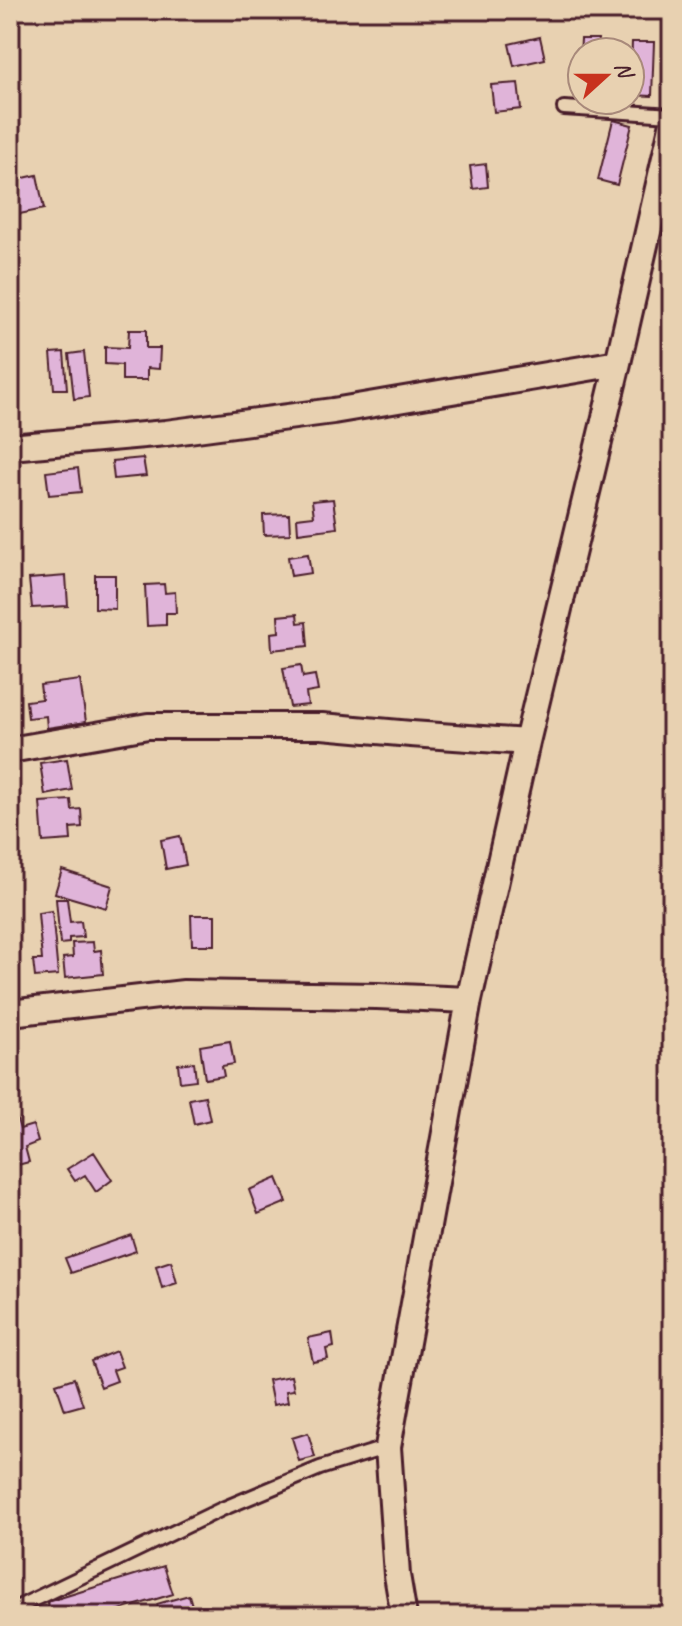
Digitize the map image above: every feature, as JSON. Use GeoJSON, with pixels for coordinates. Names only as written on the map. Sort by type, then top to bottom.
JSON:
{"type":"FeatureCollection","features":[{"type":"Feature","properties":{"kind":"street"},"geometry":{"type":"LineString","coordinates":[[404,1616],[397,1575],[388,1447],[469,1000],[672,127]]}},
{"type":"Feature","properties":{"kind":"street"},"geometry":{"type":"LineString","coordinates":[[10,447],[166,433],[333,411],[618,363]]}},
{"type":"Feature","properties":{"kind":"street"},"geometry":{"type":"LineString","coordinates":[[10,750],[148,726],[322,726],[527,742]]}},
{"type":"Feature","properties":{"kind":"street"},"geometry":{"type":"LineString","coordinates":[[10,1013],[184,993],[469,1000]]}},
{"type":"Feature","properties":{"kind":"lane"},"geometry":{"type":"LineString","coordinates":[[564,108],[672,115]]}},
{"type":"Feature","properties":{"kind":"lane"},"geometry":{"type":"LineString","coordinates":[[10,1611],[222,1509],[320,1468],[388,1447]]}},
{"type":"Feature","properties":{"kind":"building"},"geometry":{"type":"Polygon","coordinates":[[[540,37],[545,59],[514,66],[509,44],[540,37]]]}},
{"type":"Feature","properties":{"kind":"building"},"geometry":{"type":"Polygon","coordinates":[[[646,42],[654,42],[652,96],[646,96],[646,42]]]}},
{"type":"Feature","properties":{"kind":"building"},"geometry":{"type":"Polygon","coordinates":[[[518,83],[521,109],[494,112],[491,85],[518,83]]]}},
{"type":"Feature","properties":{"kind":"building"},"geometry":{"type":"Polygon","coordinates":[[[613,120],[632,125],[617,185],[598,180],[613,120]]]}},
{"type":"Feature","properties":{"kind":"building"},"geometry":{"type":"Polygon","coordinates":[[[486,164],[488,187],[473,189],[470,166],[486,164]]]}},
{"type":"Feature","properties":{"kind":"building"},"geometry":{"type":"Polygon","coordinates":[[[37,175],[44,209],[10,216],[10,181],[37,175]]]}},
{"type":"Feature","properties":{"kind":"building"},"geometry":{"type":"Polygon","coordinates":[[[129,330],[146,330],[146,348],[160,348],[159,369],[147,368],[147,380],[122,380],[122,365],[105,364],[105,347],[128,348],[129,330]]]}},
{"type":"Feature","properties":{"kind":"building"},"geometry":{"type":"Polygon","coordinates":[[[64,352],[67,389],[54,389],[51,353],[64,352]]]}},
{"type":"Feature","properties":{"kind":"building"},"geometry":{"type":"Polygon","coordinates":[[[84,352],[89,397],[74,399],[69,354],[84,352]]]}},
{"type":"Feature","properties":{"kind":"building"},"geometry":{"type":"Polygon","coordinates":[[[143,458],[146,476],[114,479],[112,461],[143,458]]]}},
{"type":"Feature","properties":{"kind":"building"},"geometry":{"type":"Polygon","coordinates":[[[78,468],[81,492],[49,495],[46,472],[78,468]]]}},
{"type":"Feature","properties":{"kind":"building"},"geometry":{"type":"Polygon","coordinates":[[[333,499],[337,528],[298,533],[297,518],[314,516],[312,501],[333,499]]]}},
{"type":"Feature","properties":{"kind":"building"},"geometry":{"type":"Polygon","coordinates":[[[289,514],[290,534],[264,535],[263,515],[289,514]]]}},
{"type":"Feature","properties":{"kind":"building"},"geometry":{"type":"Polygon","coordinates":[[[308,554],[311,573],[291,576],[288,557],[308,554]]]}},
{"type":"Feature","properties":{"kind":"building"},"geometry":{"type":"Polygon","coordinates":[[[95,575],[115,575],[115,609],[95,608],[95,575]]]}},
{"type":"Feature","properties":{"kind":"building"},"geometry":{"type":"Polygon","coordinates":[[[66,576],[68,606],[32,608],[29,579],[66,576]]]}},
{"type":"Feature","properties":{"kind":"building"},"geometry":{"type":"Polygon","coordinates":[[[164,584],[165,593],[175,592],[176,613],[166,613],[166,625],[147,626],[145,585],[164,584]]]}},
{"type":"Feature","properties":{"kind":"building"},"geometry":{"type":"Polygon","coordinates":[[[297,614],[298,623],[306,622],[308,646],[272,650],[271,633],[279,632],[278,616],[297,614]]]}},
{"type":"Feature","properties":{"kind":"building"},"geometry":{"type":"Polygon","coordinates":[[[301,665],[303,677],[315,675],[318,691],[306,693],[308,705],[290,707],[283,668],[301,665]]]}},
{"type":"Feature","properties":{"kind":"building"},"geometry":{"type":"Polygon","coordinates":[[[80,680],[86,722],[47,728],[46,716],[28,718],[26,701],[42,699],[40,685],[80,680]]]}},
{"type":"Feature","properties":{"kind":"building"},"geometry":{"type":"Polygon","coordinates":[[[67,759],[72,790],[45,795],[40,763],[67,759]]]}},
{"type":"Feature","properties":{"kind":"building"},"geometry":{"type":"Polygon","coordinates":[[[71,800],[72,810],[81,809],[82,827],[70,828],[71,840],[43,842],[40,802],[71,800]]]}},
{"type":"Feature","properties":{"kind":"building"},"geometry":{"type":"Polygon","coordinates":[[[180,836],[186,865],[166,869],[161,840],[180,836]]]}},
{"type":"Feature","properties":{"kind":"building"},"geometry":{"type":"Polygon","coordinates":[[[62,870],[112,886],[106,908],[55,893],[62,870]]]}},
{"type":"Feature","properties":{"kind":"building"},"geometry":{"type":"Polygon","coordinates":[[[56,899],[67,899],[70,922],[81,921],[83,937],[69,938],[69,943],[60,944],[56,899]]]}},
{"type":"Feature","properties":{"kind":"building"},"geometry":{"type":"Polygon","coordinates":[[[52,911],[58,975],[35,977],[33,960],[42,960],[38,913],[52,911]]]}},
{"type":"Feature","properties":{"kind":"building"},"geometry":{"type":"Polygon","coordinates":[[[191,915],[215,915],[215,945],[192,945],[191,915]]]}},
{"type":"Feature","properties":{"kind":"building"},"geometry":{"type":"Polygon","coordinates":[[[93,942],[94,951],[101,950],[103,974],[65,978],[63,958],[73,957],[72,943],[93,942]]]}},
{"type":"Feature","properties":{"kind":"building"},"geometry":{"type":"Polygon","coordinates":[[[230,1041],[234,1064],[222,1066],[224,1076],[205,1079],[200,1046],[230,1041]]]}},
{"type":"Feature","properties":{"kind":"building"},"geometry":{"type":"Polygon","coordinates":[[[194,1062],[196,1080],[180,1082],[178,1064],[194,1062]]]}},
{"type":"Feature","properties":{"kind":"building"},"geometry":{"type":"Polygon","coordinates":[[[205,1096],[210,1120],[194,1124],[189,1099],[205,1096]]]}},
{"type":"Feature","properties":{"kind":"building"},"geometry":{"type":"Polygon","coordinates":[[[16,1116],[20,1129],[33,1125],[38,1142],[25,1147],[29,1162],[10,1167],[10,1118],[16,1116]]]}},
{"type":"Feature","properties":{"kind":"building"},"geometry":{"type":"Polygon","coordinates":[[[94,1152],[112,1180],[96,1192],[85,1175],[75,1181],[67,1169],[94,1152]]]}},
{"type":"Feature","properties":{"kind":"building"},"geometry":{"type":"Polygon","coordinates":[[[277,1178],[287,1202],[258,1214],[249,1190],[277,1178]]]}},
{"type":"Feature","properties":{"kind":"building"},"geometry":{"type":"Polygon","coordinates":[[[131,1235],[136,1251],[71,1273],[65,1258],[131,1235]]]}},
{"type":"Feature","properties":{"kind":"building"},"geometry":{"type":"Polygon","coordinates":[[[171,1261],[177,1283],[162,1288],[156,1266],[171,1261]]]}},
{"type":"Feature","properties":{"kind":"building"},"geometry":{"type":"Polygon","coordinates":[[[332,1333],[334,1347],[326,1349],[328,1359],[313,1362],[308,1338],[332,1333]]]}},
{"type":"Feature","properties":{"kind":"building"},"geometry":{"type":"Polygon","coordinates":[[[116,1351],[122,1367],[113,1370],[117,1381],[101,1387],[91,1361],[116,1351]]]}},
{"type":"Feature","properties":{"kind":"building"},"geometry":{"type":"Polygon","coordinates":[[[291,1376],[294,1390],[286,1391],[288,1402],[273,1405],[268,1380],[291,1376]]]}},
{"type":"Feature","properties":{"kind":"building"},"geometry":{"type":"Polygon","coordinates":[[[74,1378],[83,1405],[65,1410],[56,1384],[74,1378]]]}},
{"type":"Feature","properties":{"kind":"building"},"geometry":{"type":"Polygon","coordinates":[[[308,1433],[315,1457],[299,1461],[292,1438],[308,1433]]]}},
{"type":"Feature","properties":{"kind":"building"},"geometry":{"type":"Polygon","coordinates":[[[164,1566],[173,1594],[100,1616],[51,1616],[47,1602],[164,1566]]]}},
{"type":"Feature","properties":{"kind":"building"},"geometry":{"type":"Polygon","coordinates":[[[189,1595],[195,1616],[160,1616],[157,1604],[189,1595]]]}}]}
